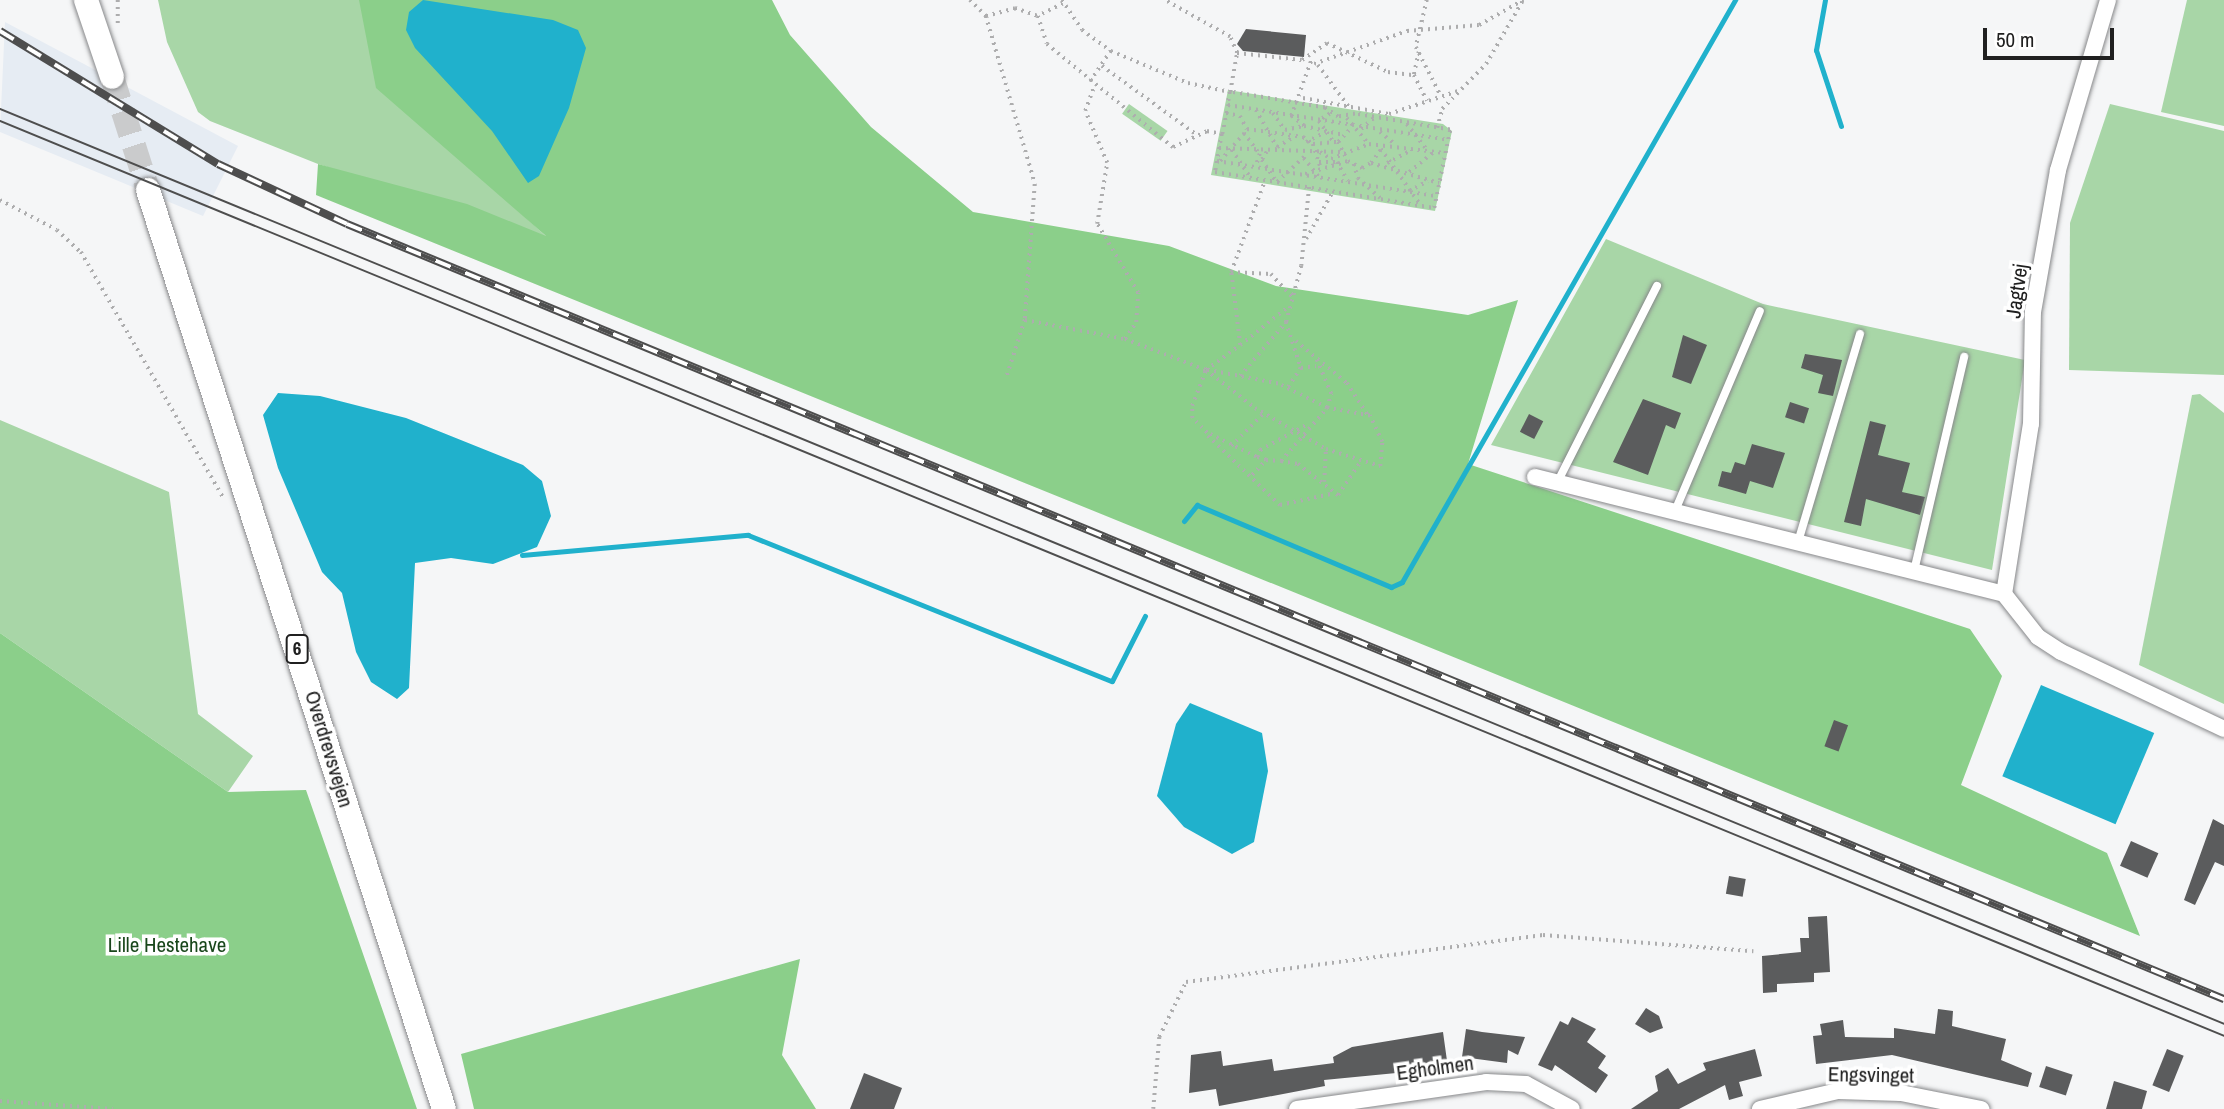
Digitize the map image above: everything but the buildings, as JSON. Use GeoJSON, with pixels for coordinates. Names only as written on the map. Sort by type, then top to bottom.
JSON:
{"type":"FeatureCollection","features":[{"type":"Feature","properties":{"kind":"main road"},"geometry":{"type":"LineString","coordinates":[[86,0],[112,77]]}},
{"type":"Feature","properties":{"kind":"main road","name":"Overdrevsvejen"},"geometry":{"type":"LineString","coordinates":[[148,190],[444,1109]]}},
{"type":"Feature","properties":{"kind":"street","name":"Jagtvej"},"geometry":{"type":"LineString","coordinates":[[2004,594],[2032,424],[2033,312],[2058,170],[2108,0]]}},
{"type":"Feature","properties":{"kind":"street"},"geometry":{"type":"LineString","coordinates":[[1535,477],[2004,594],[2038,637],[2061,652],[2224,729]]}},
{"type":"Feature","properties":{"kind":"street","name":"Egholmen"},"geometry":{"type":"LineString","coordinates":[[1297,1109],[1486,1082],[1526,1084],[1572,1109]]}},
{"type":"Feature","properties":{"kind":"street","name":"Engsvinget"},"geometry":{"type":"LineString","coordinates":[[1760,1109],[1838,1091],[1902,1093],[1981,1109]]}},
{"type":"Feature","properties":{"kind":"lane"},"geometry":{"type":"LineString","coordinates":[[1557,483],[1657,286]]}},
{"type":"Feature","properties":{"kind":"lane"},"geometry":{"type":"LineString","coordinates":[[1675,512],[1759,311]]}},
{"type":"Feature","properties":{"kind":"lane"},"geometry":{"type":"LineString","coordinates":[[1798,542],[1860,334]]}},
{"type":"Feature","properties":{"kind":"lane"},"geometry":{"type":"LineString","coordinates":[[1914,571],[1964,357]]}},
{"type":"Feature","properties":{"kind":"path"},"geometry":{"type":"LineString","coordinates":[[970,0],[986,16],[1035,184],[1025,320],[1007,376]]}},
{"type":"Feature","properties":{"kind":"path"},"geometry":{"type":"LineString","coordinates":[[986,16],[1015,8],[1038,16],[1062,2],[1082,30],[1111,51],[1188,83],[1230,92],[1293,103],[1347,118],[1375,117],[1450,130],[1434,208],[1215,172],[1219,161],[1219,148],[1228,105],[1230,92],[1237,53],[1224,30],[1164,0]]}},
{"type":"Feature","properties":{"kind":"path"},"geometry":{"type":"LineString","coordinates":[[1427,0],[1414,75],[1427,101]]}},
{"type":"Feature","properties":{"kind":"path"},"geometry":{"type":"LineString","coordinates":[[1303,98],[1316,65],[1421,28],[1479,25],[1523,0]]}},
{"type":"Feature","properties":{"kind":"path"},"geometry":{"type":"LineString","coordinates":[[1437,128],[1443,108],[1502,42],[1523,0]]}},
{"type":"Feature","properties":{"kind":"path"},"geometry":{"type":"LineString","coordinates":[[1038,16],[1047,44],[1089,82],[1173,147],[1182,148],[1196,135]]}},
{"type":"Feature","properties":{"kind":"path"},"geometry":{"type":"LineString","coordinates":[[1312,58],[1321,43],[1351,51],[1388,72],[1414,75]]}},
{"type":"Feature","properties":{"kind":"path"},"geometry":{"type":"LineString","coordinates":[[1089,82],[1111,51]]}},
{"type":"Feature","properties":{"kind":"path"},"geometry":{"type":"LineString","coordinates":[[1419,52],[1441,96]]}},
{"type":"Feature","properties":{"kind":"path"},"geometry":{"type":"LineString","coordinates":[[1237,53],[1312,58]]}},
{"type":"Feature","properties":{"kind":"path"},"geometry":{"type":"LineString","coordinates":[[1312,58],[1349,107]]}},
{"type":"Feature","properties":{"kind":"path"},"geometry":{"type":"LineString","coordinates":[[1102,66],[1196,135],[1222,134]]}},
{"type":"Feature","properties":{"kind":"path"},"geometry":{"type":"LineString","coordinates":[[1094,86],[1085,111],[1107,163],[1097,224],[1138,293],[1136,322],[1125,339]]}},
{"type":"Feature","properties":{"kind":"path"},"geometry":{"type":"LineString","coordinates":[[1293,103],[1303,98],[1389,114],[1461,90]]}},
{"type":"Feature","properties":{"kind":"path"},"geometry":{"type":"LineString","coordinates":[[1291,116],[1293,103]]}},
{"type":"Feature","properties":{"kind":"path"},"geometry":{"type":"LineString","coordinates":[[1228,105],[1362,129],[1448,140]]}},
{"type":"Feature","properties":{"kind":"path"},"geometry":{"type":"LineString","coordinates":[[1256,110],[1277,147],[1303,156],[1340,152],[1369,144]]}},
{"type":"Feature","properties":{"kind":"path"},"geometry":{"type":"LineString","coordinates":[[1226,113],[1240,116],[1266,169],[1277,182]]}},
{"type":"Feature","properties":{"kind":"path"},"geometry":{"type":"LineString","coordinates":[[1273,113],[1285,130],[1313,144],[1336,142],[1352,127]]}},
{"type":"Feature","properties":{"kind":"path"},"geometry":{"type":"LineString","coordinates":[[1320,121],[1330,114]]}},
{"type":"Feature","properties":{"kind":"path"},"geometry":{"type":"LineString","coordinates":[[1291,116],[1304,127]]}},
{"type":"Feature","properties":{"kind":"path"},"geometry":{"type":"LineString","coordinates":[[1362,129],[1375,117]]}},
{"type":"Feature","properties":{"kind":"path"},"geometry":{"type":"LineString","coordinates":[[1347,118],[1369,144],[1381,149],[1386,163],[1439,183]]}},
{"type":"Feature","properties":{"kind":"path"},"geometry":{"type":"LineString","coordinates":[[1320,121],[1340,152],[1351,162],[1366,185],[1381,199]]}},
{"type":"Feature","properties":{"kind":"path"},"geometry":{"type":"LineString","coordinates":[[1407,123],[1412,134],[1432,152]]}},
{"type":"Feature","properties":{"kind":"path"},"geometry":{"type":"LineString","coordinates":[[1246,131],[1304,127],[1344,135]]}},
{"type":"Feature","properties":{"kind":"path"},"geometry":{"type":"LineString","coordinates":[[1219,161],[1232,150],[1246,131]]}},
{"type":"Feature","properties":{"kind":"path"},"geometry":{"type":"LineString","coordinates":[[1379,131],[1395,144],[1410,151],[1445,153]]}},
{"type":"Feature","properties":{"kind":"path"},"geometry":{"type":"LineString","coordinates":[[1306,142],[1326,132]]}},
{"type":"Feature","properties":{"kind":"path"},"geometry":{"type":"LineString","coordinates":[[1219,148],[1260,154],[1295,136]]}},
{"type":"Feature","properties":{"kind":"path"},"geometry":{"type":"LineString","coordinates":[[1313,144],[1318,153],[1319,164]]}},
{"type":"Feature","properties":{"kind":"path"},"geometry":{"type":"LineString","coordinates":[[1371,163],[1381,149],[1395,144]]}},
{"type":"Feature","properties":{"kind":"path"},"geometry":{"type":"LineString","coordinates":[[1232,150],[1250,178]]}},
{"type":"Feature","properties":{"kind":"path"},"geometry":{"type":"LineString","coordinates":[[1254,167],[1269,150]]}},
{"type":"Feature","properties":{"kind":"path"},"geometry":{"type":"LineString","coordinates":[[1319,164],[1338,169],[1351,162],[1386,163],[1410,151]]}},
{"type":"Feature","properties":{"kind":"path"},"geometry":{"type":"LineString","coordinates":[[1303,175],[1340,152]]}},
{"type":"Feature","properties":{"kind":"path"},"geometry":{"type":"LineString","coordinates":[[1407,173],[1432,152]]}},
{"type":"Feature","properties":{"kind":"path"},"geometry":{"type":"LineString","coordinates":[[1318,153],[1331,159],[1350,182]]}},
{"type":"Feature","properties":{"kind":"path"},"geometry":{"type":"LineString","coordinates":[[1303,156],[1319,177]]}},
{"type":"Feature","properties":{"kind":"path"},"geometry":{"type":"LineString","coordinates":[[1277,182],[1291,173],[1303,156]]}},
{"type":"Feature","properties":{"kind":"path"},"geometry":{"type":"LineString","coordinates":[[1219,161],[1436,196]]}},
{"type":"Feature","properties":{"kind":"path"},"geometry":{"type":"LineString","coordinates":[[1392,167],[1407,192],[1422,206]]}},
{"type":"Feature","properties":{"kind":"path"},"geometry":{"type":"LineString","coordinates":[[1240,345],[1231,272],[1265,180]]}},
{"type":"Feature","properties":{"kind":"path"},"geometry":{"type":"LineString","coordinates":[[1407,192],[1429,181]]}},
{"type":"Feature","properties":{"kind":"path"},"geometry":{"type":"LineString","coordinates":[[1239,377],[1286,323],[1306,239],[1309,186]]}},
{"type":"Feature","properties":{"kind":"path"},"geometry":{"type":"LineString","coordinates":[[1366,197],[1384,188]]}},
{"type":"Feature","properties":{"kind":"path"},"geometry":{"type":"LineString","coordinates":[[1306,239],[1333,191]]}},
{"type":"Feature","properties":{"kind":"path"},"geometry":{"type":"LineString","coordinates":[[0,200],[48,224],[80,252],[228,507]]}},
{"type":"Feature","properties":{"kind":"path"},"geometry":{"type":"LineString","coordinates":[[1231,272],[1271,274],[1293,298]]}},
{"type":"Feature","properties":{"kind":"path"},"geometry":{"type":"LineString","coordinates":[[1290,305],[1206,370],[1192,418],[1252,475],[1260,492],[1280,505],[1331,494],[1338,495],[1360,462]]}},
{"type":"Feature","properties":{"kind":"path"},"geometry":{"type":"LineString","coordinates":[[1025,320],[1125,339],[1206,370],[1288,388],[1326,408],[1370,416]]}},
{"type":"Feature","properties":{"kind":"path"},"geometry":{"type":"LineString","coordinates":[[1286,323],[1296,341],[1301,368],[1288,388]]}},
{"type":"Feature","properties":{"kind":"path"},"geometry":{"type":"LineString","coordinates":[[1206,370],[1264,413],[1326,449],[1360,462],[1380,466],[1383,457],[1370,416],[1347,383],[1296,341]]}},
{"type":"Feature","properties":{"kind":"path"},"geometry":{"type":"LineString","coordinates":[[1281,461],[1310,423],[1326,408],[1331,394],[1316,366],[1315,356]]}},
{"type":"Feature","properties":{"kind":"path"},"geometry":{"type":"LineString","coordinates":[[1301,368],[1316,366]]}},
{"type":"Feature","properties":{"kind":"path"},"geometry":{"type":"LineString","coordinates":[[1231,447],[1264,413]]}},
{"type":"Feature","properties":{"kind":"path"},"geometry":{"type":"LineString","coordinates":[[1256,457],[1290,429],[1310,423]]}},
{"type":"Feature","properties":{"kind":"path"},"geometry":{"type":"LineString","coordinates":[[1207,433],[1231,447],[1266,460],[1281,461],[1324,482],[1331,494]]}},
{"type":"Feature","properties":{"kind":"path"},"geometry":{"type":"LineString","coordinates":[[1324,482],[1326,449]]}},
{"type":"Feature","properties":{"kind":"path"},"geometry":{"type":"LineString","coordinates":[[1252,475],[1266,460]]}},
{"type":"Feature","properties":{"kind":"path"},"geometry":{"type":"LineString","coordinates":[[1153,1109],[1159,1037],[1186,982],[1543,935],[1753,951]]}},
{"type":"Feature","properties":{"kind":"path"},"geometry":{"type":"LineString","coordinates":[[0,1101],[113,1109]]}},
{"type":"Feature","properties":{"kind":"shaded area"},"geometry":{"type":"Polygon","coordinates":[[[5,22],[238,146],[203,216],[0,132],[5,22]]]}},
{"type":"Feature","properties":{"kind":"green space"},"geometry":{"type":"Polygon","coordinates":[[[158,0],[368,0],[492,187],[548,238],[318,164],[210,121],[198,112],[167,42],[158,0]]]}},
{"type":"Feature","properties":{"kind":"green space"},"geometry":{"type":"Polygon","coordinates":[[[359,0],[772,0],[790,35],[871,127],[973,212],[1169,246],[1276,286],[1468,315],[1518,300],[1468,464],[1970,629],[2002,676],[1961,785],[2107,853],[2140,936],[316,195],[318,164],[467,204],[546,236],[376,88],[359,0]]]}},
{"type":"Feature","properties":{"kind":"green space"},"geometry":{"type":"Polygon","coordinates":[[[2187,0],[2224,0],[2224,126],[2161,112],[2187,0]]]}},
{"type":"Feature","properties":{"kind":"green space"},"geometry":{"type":"Polygon","coordinates":[[[1228,90],[1443,124],[1452,131],[1435,211],[1211,175],[1228,90]]]}},
{"type":"Feature","properties":{"kind":"green space"},"geometry":{"type":"Polygon","coordinates":[[[1129,104],[1168,131],[1161,141],[1122,114],[1129,104]]]}},
{"type":"Feature","properties":{"kind":"green space"},"geometry":{"type":"Polygon","coordinates":[[[2110,104],[2224,131],[2224,375],[2069,370],[2070,223],[2110,104]]]}},
{"type":"Feature","properties":{"kind":"green space"},"geometry":{"type":"Polygon","coordinates":[[[1606,239],[1763,304],[2025,360],[1992,570],[1491,445],[1606,239]]]}},
{"type":"Feature","properties":{"kind":"green space"},"geometry":{"type":"Polygon","coordinates":[[[2200,394],[2224,413],[2224,704],[2139,665],[2192,395],[2200,394]]]}},
{"type":"Feature","properties":{"kind":"green space"},"geometry":{"type":"Polygon","coordinates":[[[0,420],[169,492],[198,714],[253,756],[228,792],[0,633],[0,420]]]}},
{"type":"Feature","properties":{"kind":"green space","name":"Lille Hestehave"},"geometry":{"type":"Polygon","coordinates":[[[0,633],[228,792],[306,790],[417,1109],[0,1109],[0,633]]]}},
{"type":"Feature","properties":{"kind":"green space"},"geometry":{"type":"Polygon","coordinates":[[[800,959],[782,1055],[816,1109],[474,1109],[461,1054],[800,959]]]}},
{"type":"Feature","properties":{"kind":"water"},"geometry":{"type":"Polygon","coordinates":[[[423,0],[553,20],[578,30],[586,48],[569,108],[539,176],[528,183],[492,131],[415,48],[406,30],[409,12],[423,0]]]}},
{"type":"Feature","properties":{"kind":"water"},"geometry":{"type":"Polygon","coordinates":[[[278,393],[320,396],[406,418],[523,465],[542,481],[551,516],[537,547],[493,564],[451,558],[415,563],[409,688],[397,699],[371,682],[356,652],[342,593],[322,572],[278,468],[263,415],[278,393]]]}},
{"type":"Feature","properties":{"kind":"water"},"geometry":{"type":"Polygon","coordinates":[[[2041,685],[2154,733],[2116,824],[2002,776],[2041,685]]]}},
{"type":"Feature","properties":{"kind":"water"},"geometry":{"type":"Polygon","coordinates":[[[1190,703],[1262,733],[1268,771],[1254,842],[1232,854],[1184,827],[1157,796],[1176,724],[1190,703]]]}},
{"type":"Feature","properties":{"kind":"waterway"},"geometry":{"type":"LineString","coordinates":[[1184,521],[1197,505],[1391,587],[1402,582],[1735,0]]}},
{"type":"Feature","properties":{"kind":"waterway"},"geometry":{"type":"LineString","coordinates":[[1825,0],[1816,50],[1841,126]]}},
{"type":"Feature","properties":{"kind":"waterway"},"geometry":{"type":"LineString","coordinates":[[522,555],[748,535],[1112,681],[1145,616]]}},
{"type":"Feature","properties":{"kind":"tunnel"},"geometry":{"type":"LineString","coordinates":[[112,77],[148,190]]}},
{"type":"Feature","properties":{"kind":"tram line"},"geometry":{"type":"LineString","coordinates":[[0,109],[2224,1024]]}},
{"type":"Feature","properties":{"kind":"tram line"},"geometry":{"type":"LineString","coordinates":[[0,121],[2224,1036]]}},
{"type":"Feature","properties":{"kind":"railway"},"geometry":{"type":"LineString","coordinates":[[0,31],[218,164],[347,224],[2224,999]]}}]}
